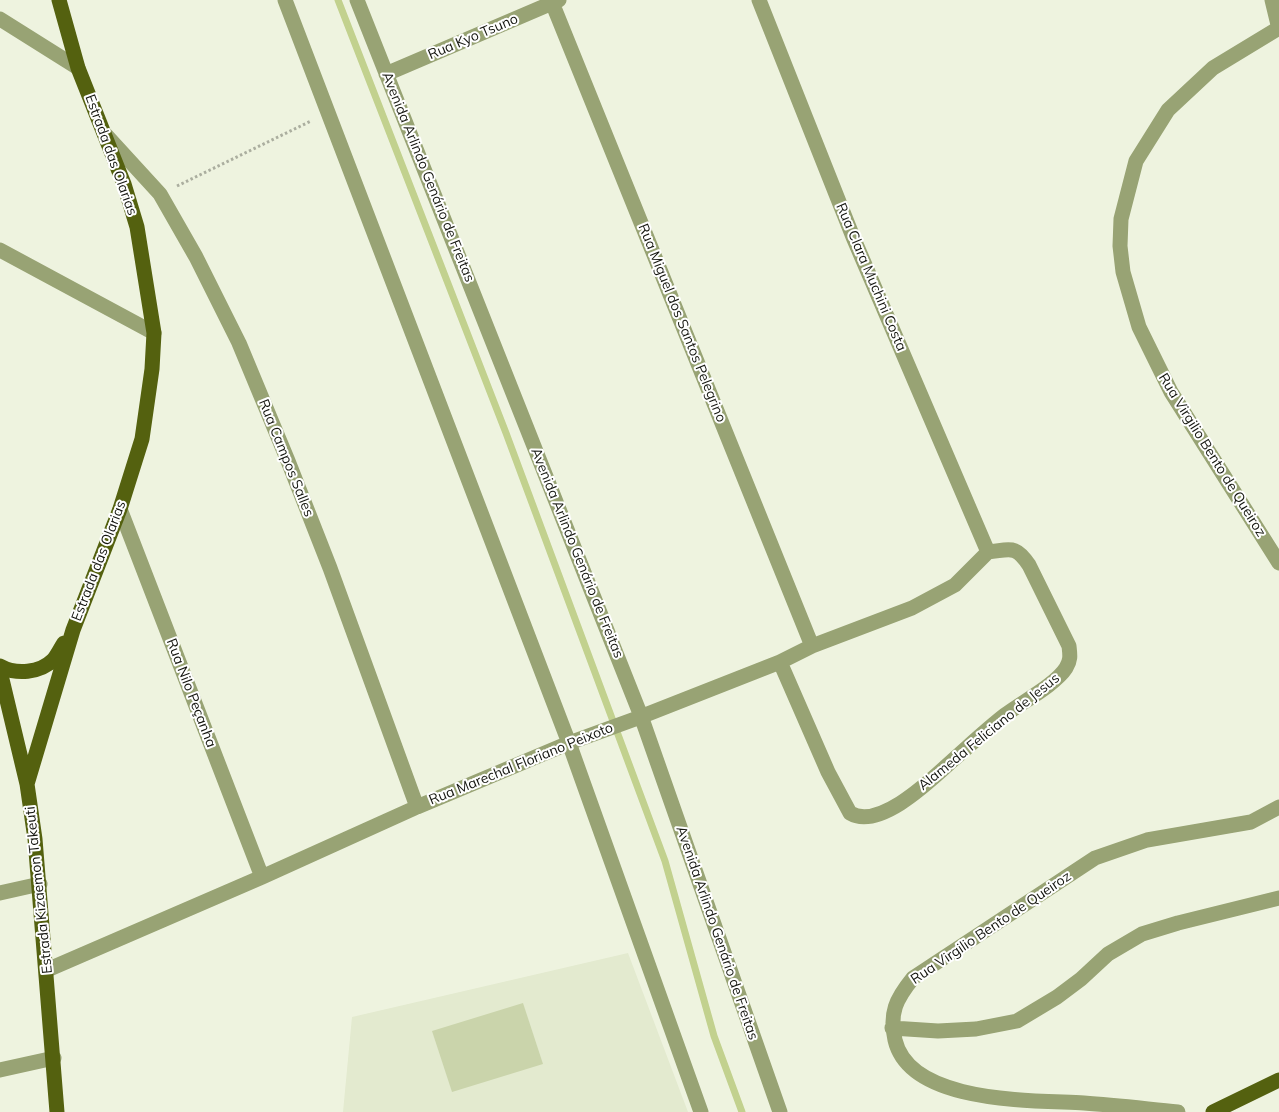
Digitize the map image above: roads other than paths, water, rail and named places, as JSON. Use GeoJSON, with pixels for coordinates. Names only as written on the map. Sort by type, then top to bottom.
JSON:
{"type":"FeatureCollection","features":[{"type":"Feature","properties":{"kind":"main road","name":"Estrada das Olarias"},"geometry":{"type":"LineString","coordinates":[[27,784],[73,630],[120,509],[142,439],[152,370],[154,333],[137,227],[124,184],[78,68],[59,0]]}},
{"type":"Feature","properties":{"kind":"main road","name":"Estrada das Olarias"},"geometry":{"type":"LineString","coordinates":[[0,666],[18,672],[37,670],[52,661],[73,630]]}},
{"type":"Feature","properties":{"kind":"main road","name":"Estrada Kizaemon Takeuti"},"geometry":{"type":"LineString","coordinates":[[0,671],[27,784],[40,884],[58,1112]]}},
{"type":"Feature","properties":{"kind":"main road"},"geometry":{"type":"LineString","coordinates":[[1213,1112],[1279,1080]]}},
{"type":"Feature","properties":{"kind":"street"},"geometry":{"type":"LineString","coordinates":[[284,0],[570,742],[701,1112]]}},
{"type":"Feature","properties":{"kind":"street","name":"Avenida Arlindo Genário de Freitas"},"geometry":{"type":"LineString","coordinates":[[357,0],[638,718],[780,1112]]}},
{"type":"Feature","properties":{"kind":"street","name":"Rua Clara Muchini Costa"},"geometry":{"type":"LineString","coordinates":[[759,0],[853,237],[988,552]]}},
{"type":"Feature","properties":{"kind":"street"},"geometry":{"type":"LineString","coordinates":[[1272,0],[1279,28]]}},
{"type":"Feature","properties":{"kind":"street","name":"Rua Kyo Tsuno"},"geometry":{"type":"LineString","coordinates":[[386,74],[554,1]]}},
{"type":"Feature","properties":{"kind":"street","name":"Rua Miguel dos Santos Pelegrino"},"geometry":{"type":"LineString","coordinates":[[554,1],[812,646]]}},
{"type":"Feature","properties":{"kind":"street"},"geometry":{"type":"LineString","coordinates":[[0,19],[78,68]]}},
{"type":"Feature","properties":{"kind":"street","name":"Rua Virgilio Bento de Queiroz"},"geometry":{"type":"LineString","coordinates":[[1279,28],[1214,68],[1168,110],[1136,161],[1121,219],[1120,246],[1123,272],[1139,327],[1171,392],[1279,563]]}},
{"type":"Feature","properties":{"kind":"street","name":"Rua Campos Salles"},"geometry":{"type":"LineString","coordinates":[[106,136],[160,194],[196,257],[239,342],[330,568],[417,807]]}},
{"type":"Feature","properties":{"kind":"street"},"geometry":{"type":"LineString","coordinates":[[0,250],[154,333]]}},
{"type":"Feature","properties":{"kind":"street","name":"Rua Nilo Peçanha"},"geometry":{"type":"LineString","coordinates":[[120,509],[262,877]]}},
{"type":"Feature","properties":{"kind":"street","name":"Alameda Feliciano de Jesus"},"geometry":{"type":"LineString","coordinates":[[780,662],[828,772],[847,810],[854,816],[870,816],[900,803],[929,782],[1005,715],[1054,680],[1065,670],[1070,659],[1068,646],[1029,565],[1021,553],[1012,549],[988,552]]}},
{"type":"Feature","properties":{"kind":"street","name":"Rua Marechal Floriano Peixoto"},"geometry":{"type":"LineString","coordinates":[[47,970],[262,877],[417,807],[570,742],[638,718],[780,662],[812,646],[912,608],[955,585],[988,552]]}},
{"type":"Feature","properties":{"kind":"street","name":"Rua Virgilio Bento de Queiroz"},"geometry":{"type":"LineString","coordinates":[[1178,1112],[985,1096],[945,1087],[920,1075],[905,1062],[897,1049],[892,1028],[894,1008],[902,992],[913,978],[1095,858],[1147,840],[1251,822],[1279,806]]}},
{"type":"Feature","properties":{"kind":"street"},"geometry":{"type":"LineString","coordinates":[[0,893],[40,884]]}},
{"type":"Feature","properties":{"kind":"street"},"geometry":{"type":"LineString","coordinates":[[892,1028],[938,1031],[976,1029],[1017,1021],[1057,997],[1081,979],[1108,954],[1142,934],[1279,898]]}},
{"type":"Feature","properties":{"kind":"street"},"geometry":{"type":"LineString","coordinates":[[0,1070],[54,1058]]}},
{"type":"Feature","properties":{"kind":"waterway"},"geometry":{"type":"LineString","coordinates":[[338,0],[506,433],[665,861],[714,1036],[742,1112]]}}]}
